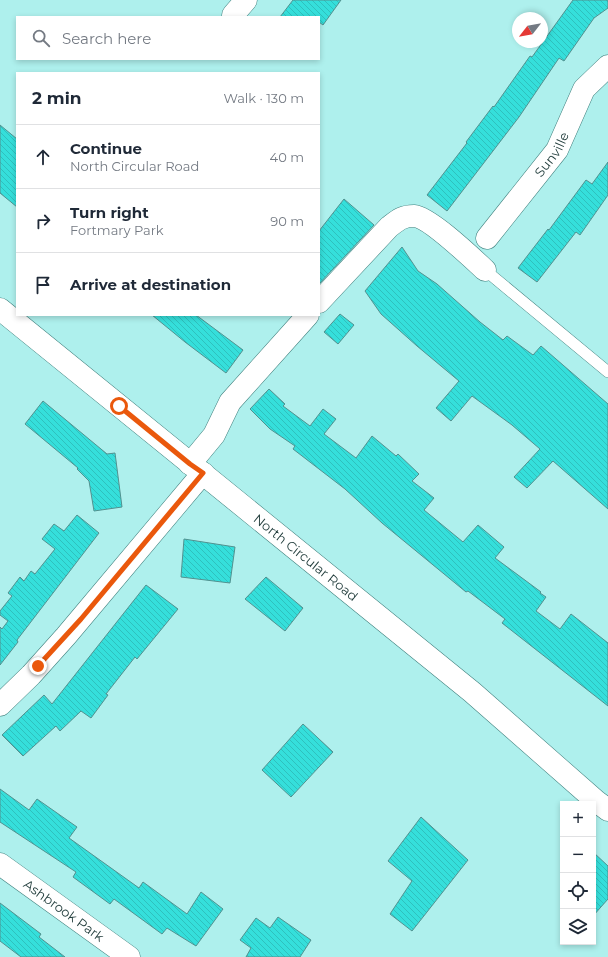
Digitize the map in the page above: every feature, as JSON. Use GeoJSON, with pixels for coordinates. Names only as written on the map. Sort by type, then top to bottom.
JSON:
{"type":"FeatureCollection","features":[{"type":"Feature","properties":{"kind":"street","name":"Sunville"},"geometry":{"type":"LineString","coordinates":[[487,238],[557,150],[584,89],[608,66]]}},
{"type":"Feature","properties":{"kind":"street"},"geometry":{"type":"LineString","coordinates":[[320,301],[389,227],[402,217],[416,216],[428,221],[485,270]]}},
{"type":"Feature","properties":{"kind":"street","name":"North Circular Road"},"geometry":{"type":"LineString","coordinates":[[0,308],[472,692],[608,810]]}},
{"type":"Feature","properties":{"kind":"street"},"geometry":{"type":"LineString","coordinates":[[0,704],[22,685],[66,636],[197,469],[230,402],[307,316]]}},
{"type":"Feature","properties":{"kind":"street","name":"Ashbrook Park"},"geometry":{"type":"LineString","coordinates":[[0,864],[129,957]]}},
{"type":"Feature","properties":{"kind":"lane"},"geometry":{"type":"LineString","coordinates":[[485,270],[608,372]]}},
{"type":"Feature","properties":{"kind":"building"},"geometry":{"type":"Polygon","coordinates":[[[293,0],[341,0],[323,25],[320,23],[320,16],[281,16],[293,0]]]}},
{"type":"Feature","properties":{"kind":"building"},"geometry":{"type":"Polygon","coordinates":[[[573,0],[608,0],[608,8],[594,18],[564,61],[559,58],[519,117],[447,211],[427,195],[493,106],[494,107],[530,56],[532,57],[538,48],[548,48],[548,35],[573,0]]]}},
{"type":"Feature","properties":{"kind":"building"},"geometry":{"type":"Polygon","coordinates":[[[0,125],[16,138],[16,206],[0,193],[0,125]]]}},
{"type":"Feature","properties":{"kind":"building"},"geometry":{"type":"Polygon","coordinates":[[[608,162],[608,195],[580,235],[576,232],[537,282],[518,268],[548,229],[549,230],[586,180],[592,184],[608,162]]]}},
{"type":"Feature","properties":{"kind":"building"},"geometry":{"type":"Polygon","coordinates":[[[344,199],[374,225],[320,283],[320,230],[344,199]]]}},
{"type":"Feature","properties":{"kind":"building"},"geometry":{"type":"Polygon","coordinates":[[[402,247],[418,271],[437,284],[503,340],[507,336],[533,355],[541,346],[608,404],[608,509],[553,461],[527,488],[514,477],[540,449],[512,425],[472,396],[451,421],[436,408],[459,381],[381,314],[365,291],[402,247]]]}},
{"type":"Feature","properties":{"kind":"building"},"geometry":{"type":"Polygon","coordinates":[[[340,314],[354,325],[338,344],[324,332],[340,314]]]}},
{"type":"Feature","properties":{"kind":"building"},"geometry":{"type":"Polygon","coordinates":[[[153,316],[197,316],[243,350],[226,373],[153,316]]]}},
{"type":"Feature","properties":{"kind":"building"},"geometry":{"type":"Polygon","coordinates":[[[269,389],[285,404],[283,406],[310,426],[323,409],[336,419],[324,434],[356,458],[372,436],[396,456],[398,454],[419,474],[412,481],[434,498],[424,510],[463,542],[478,525],[504,547],[495,558],[546,597],[536,611],[560,629],[571,614],[608,643],[608,706],[502,623],[505,619],[468,591],[466,592],[382,523],[345,489],[293,449],[295,446],[270,429],[250,409],[269,389]]]}},
{"type":"Feature","properties":{"kind":"building"},"geometry":{"type":"Polygon","coordinates":[[[43,401],[107,454],[115,453],[122,507],[94,511],[89,481],[77,469],[78,468],[25,424],[43,401]]]}},
{"type":"Feature","properties":{"kind":"building"},"geometry":{"type":"Polygon","coordinates":[[[77,515],[99,533],[17,640],[18,642],[0,665],[0,627],[2,629],[8,621],[0,615],[0,611],[12,596],[8,593],[20,577],[24,581],[31,571],[35,574],[55,549],[42,539],[54,524],[64,531],[77,515]]]}},
{"type":"Feature","properties":{"kind":"building"},"geometry":{"type":"Polygon","coordinates":[[[184,539],[235,547],[230,583],[181,577],[184,539]]]}},
{"type":"Feature","properties":{"kind":"building"},"geometry":{"type":"Polygon","coordinates":[[[266,577],[303,608],[285,631],[245,599],[266,577]]]}},
{"type":"Feature","properties":{"kind":"building"},"geometry":{"type":"Polygon","coordinates":[[[146,585],[178,609],[137,659],[135,657],[106,694],[108,695],[91,718],[81,711],[60,731],[56,726],[23,756],[2,735],[44,695],[52,704],[146,585]]]}},
{"type":"Feature","properties":{"kind":"building"},"geometry":{"type":"Polygon","coordinates":[[[303,724],[333,752],[291,797],[262,770],[303,724]]]}},
{"type":"Feature","properties":{"kind":"building"},"geometry":{"type":"Polygon","coordinates":[[[0,789],[29,810],[37,799],[77,827],[69,838],[139,888],[143,882],[187,914],[201,892],[223,909],[196,946],[167,928],[162,934],[114,899],[110,904],[73,877],[76,872],[0,822],[0,789]]]}},
{"type":"Feature","properties":{"kind":"building"},"geometry":{"type":"Polygon","coordinates":[[[421,817],[468,860],[412,931],[390,914],[412,881],[388,861],[421,817]]]}},
{"type":"Feature","properties":{"kind":"building"},"geometry":{"type":"Polygon","coordinates":[[[596,855],[608,866],[608,899],[596,913],[596,855]]]}},
{"type":"Feature","properties":{"kind":"building"},"geometry":{"type":"Polygon","coordinates":[[[0,903],[41,934],[39,937],[65,957],[21,957],[0,941],[0,903]]]}},
{"type":"Feature","properties":{"kind":"building"},"geometry":{"type":"Polygon","coordinates":[[[278,917],[311,940],[300,957],[246,957],[251,948],[240,940],[256,918],[270,928],[278,917]]]}},
{"type":"Feature","properties":{"kind":"route"},"geometry":{"type":"LineString","coordinates":[[38,666],[81,619],[203,473],[119,406]]}}]}
